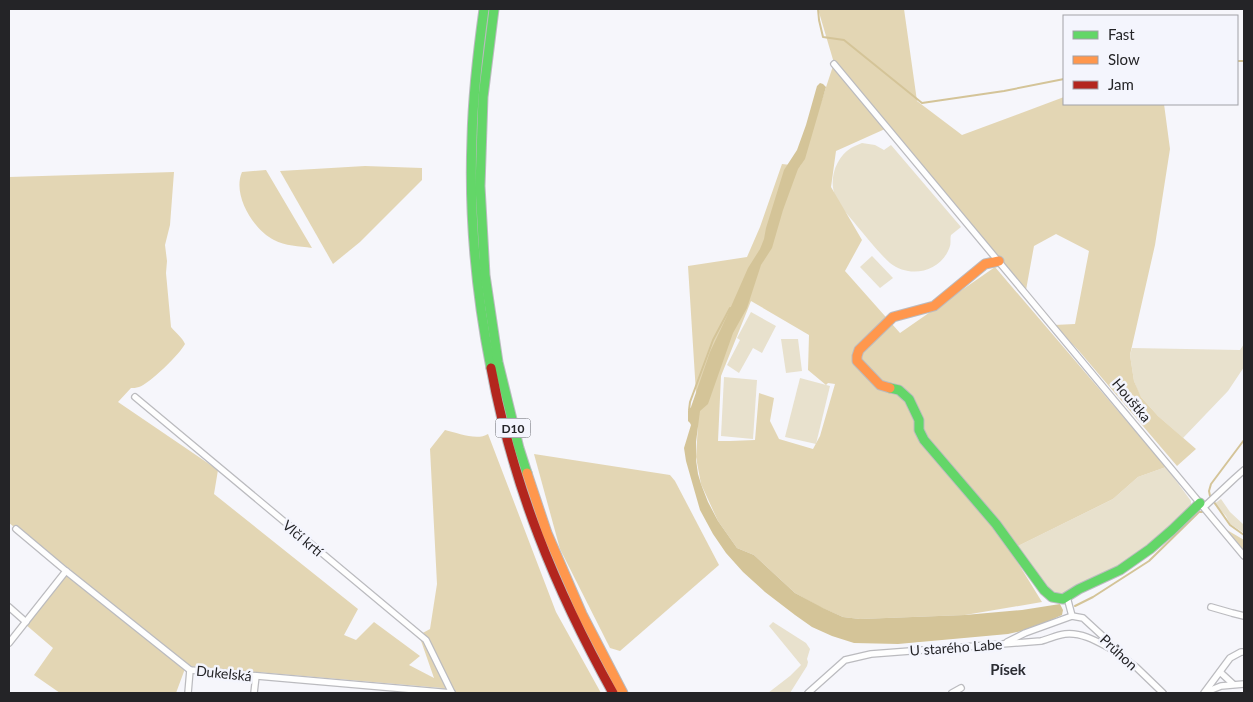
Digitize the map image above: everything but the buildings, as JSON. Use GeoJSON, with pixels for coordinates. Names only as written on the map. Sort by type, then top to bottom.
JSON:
{"type":"FeatureCollection","features":[{"type":"Feature","properties":{"kind":"main road","name":"D10"},"geometry":{"type":"LineString","coordinates":[[478,113],[475,72],[484,9]]}},
{"type":"Feature","properties":{"kind":"main road","name":"D10"},"geometry":{"type":"LineString","coordinates":[[494,9],[478,113],[472,218],[480,309],[495,390],[508,444],[531,518],[559,587],[582,636],[613,693]]}},
{"type":"Feature","properties":{"kind":"main road","name":"D10"},"geometry":{"type":"LineString","coordinates":[[476,143],[490,310],[516,441],[539,514],[570,591],[605,663],[623,693]]}},
{"type":"Feature","properties":{"kind":"main road"},"geometry":{"type":"LineString","coordinates":[[999,261],[985,264],[934,306],[893,318],[859,350],[857,361],[877,382],[884,387],[898,390],[912,402],[919,420],[919,430],[924,440],[996,524],[1044,590],[1052,597],[1067,598],[1078,589],[1120,570],[1150,549],[1202,505]]}},
{"type":"Feature","properties":{"kind":"street","name":"Houštka"},"geometry":{"type":"LineString","coordinates":[[834,64],[1244,556]]}},
{"type":"Feature","properties":{"kind":"street","name":"Vlčí krtí"},"geometry":{"type":"LineString","coordinates":[[135,397],[426,640],[452,693]]}},
{"type":"Feature","properties":{"kind":"street"},"geometry":{"type":"LineString","coordinates":[[1202,505],[1244,470]]}},
{"type":"Feature","properties":{"kind":"street","name":"Dukelská"},"geometry":{"type":"LineString","coordinates":[[16,529],[190,670],[452,693]]}},
{"type":"Feature","properties":{"kind":"street"},"geometry":{"type":"LineString","coordinates":[[9,643],[66,571]]}},
{"type":"Feature","properties":{"kind":"street"},"geometry":{"type":"LineString","coordinates":[[1004,644],[1025,633],[1072,616],[1070,602],[1067,598]]}},
{"type":"Feature","properties":{"kind":"street"},"geometry":{"type":"LineString","coordinates":[[1211,607],[1244,616]]}},
{"type":"Feature","properties":{"kind":"street"},"geometry":{"type":"LineString","coordinates":[[9,608],[26,622]]}},
{"type":"Feature","properties":{"kind":"street","name":"Průhon"},"geometry":{"type":"LineString","coordinates":[[1072,616],[1083,618],[1108,641],[1114,650],[1136,667],[1163,693]]}},
{"type":"Feature","properties":{"kind":"street","name":"U starého Labe"},"geometry":{"type":"LineString","coordinates":[[808,693],[846,660],[871,654],[1041,641],[1064,634],[1076,634],[1090,638],[1114,650]]}},
{"type":"Feature","properties":{"kind":"street"},"geometry":{"type":"LineString","coordinates":[[1204,693],[1230,658],[1244,652]]}},
{"type":"Feature","properties":{"kind":"street"},"geometry":{"type":"LineString","coordinates":[[188,693],[190,670]]}},
{"type":"Feature","properties":{"kind":"street"},"geometry":{"type":"LineString","coordinates":[[1220,672],[1233,684]]}},
{"type":"Feature","properties":{"kind":"street"},"geometry":{"type":"LineString","coordinates":[[254,693],[256,676]]}},
{"type":"Feature","properties":{"kind":"street"},"geometry":{"type":"LineString","coordinates":[[1204,693],[1221,686],[1244,684]]}},
{"type":"Feature","properties":{"kind":"street"},"geometry":{"type":"LineString","coordinates":[[952,693],[961,688]]}},
{"type":"Feature","properties":{"kind":"shaded area"},"geometry":{"type":"Polygon","coordinates":[[[818,9],[904,9],[917,101],[962,135],[1063,97],[1063,105],[1164,105],[1170,149],[1155,245],[1130,355],[1134,381],[1141,397],[1158,416],[1196,449],[1177,466],[1079,351],[1054,325],[1075,324],[1089,251],[1056,234],[1034,246],[1026,290],[885,129],[836,151],[831,187],[862,240],[845,271],[900,333],[995,267],[1166,467],[1138,477],[1113,499],[1010,550],[1042,602],[965,615],[860,619],[843,617],[795,593],[754,555],[737,548],[718,521],[701,484],[696,457],[698,425],[688,266],[747,257],[760,227],[782,164],[800,166],[834,63],[818,9]],[[751,301],[721,376],[718,441],[755,440],[759,393],[774,398],[770,421],[779,439],[813,449],[820,436],[835,384],[828,383],[826,385],[808,370],[809,335],[751,301]]]}},
{"type":"Feature","properties":{"kind":"shaded area"},"geometry":{"type":"Polygon","coordinates":[[[820,83],[826,87],[805,159],[798,169],[772,248],[761,265],[747,308],[733,333],[708,404],[700,411],[696,460],[701,484],[718,521],[737,548],[754,555],[795,593],[843,617],[860,619],[965,615],[1022,610],[1060,604],[1063,610],[1062,615],[1031,629],[1008,634],[898,644],[854,643],[832,636],[812,627],[795,615],[743,572],[726,553],[700,510],[684,448],[691,425],[688,421],[688,411],[710,352],[748,268],[760,249],[784,170],[797,150],[817,86],[820,83]]]}},
{"type":"Feature","properties":{"kind":"shaded area"},"geometry":{"type":"Polygon","coordinates":[[[862,143],[875,145],[884,150],[891,145],[961,227],[951,235],[950,246],[946,255],[933,267],[916,272],[898,268],[890,263],[838,202],[833,184],[834,170],[845,152],[862,143]]]}},
{"type":"Feature","properties":{"kind":"shaded area"},"geometry":{"type":"Polygon","coordinates":[[[365,166],[422,168],[422,180],[360,242],[333,264],[280,171],[365,166]]]}},
{"type":"Feature","properties":{"kind":"shaded area"},"geometry":{"type":"Polygon","coordinates":[[[266,170],[312,248],[287,245],[274,240],[259,228],[246,210],[240,191],[242,172],[266,170]]]}},
{"type":"Feature","properties":{"kind":"shaded area"},"geometry":{"type":"Polygon","coordinates":[[[174,172],[170,225],[165,245],[166,273],[171,327],[185,344],[157,375],[144,385],[131,388],[118,402],[218,470],[214,494],[358,609],[344,635],[356,640],[374,622],[420,656],[409,665],[434,678],[419,635],[430,629],[437,584],[430,449],[445,430],[473,437],[488,434],[556,612],[601,693],[446,693],[442,688],[186,666],[176,693],[60,693],[34,675],[53,648],[25,624],[71,570],[9,523],[9,177],[174,172]]]}},
{"type":"Feature","properties":{"kind":"shaded area"},"geometry":{"type":"Polygon","coordinates":[[[872,256],[893,278],[880,288],[860,267],[872,256]]]}},
{"type":"Feature","properties":{"kind":"shaded area"},"geometry":{"type":"Polygon","coordinates":[[[751,312],[776,326],[762,353],[753,348],[739,373],[727,365],[740,340],[737,338],[751,312]]]}},
{"type":"Feature","properties":{"kind":"shaded area"},"geometry":{"type":"Polygon","coordinates":[[[781,339],[798,339],[802,371],[786,373],[781,339]]]}},
{"type":"Feature","properties":{"kind":"shaded area"},"geometry":{"type":"Polygon","coordinates":[[[1244,344],[1244,367],[1228,391],[1183,438],[1158,416],[1141,397],[1134,381],[1130,355],[1132,348],[1240,350],[1244,344]]]}},
{"type":"Feature","properties":{"kind":"shaded area"},"geometry":{"type":"Polygon","coordinates":[[[724,377],[757,380],[753,439],[721,436],[724,377]]]}},
{"type":"Feature","properties":{"kind":"shaded area"},"geometry":{"type":"Polygon","coordinates":[[[800,378],[830,386],[816,444],[785,437],[800,378]]]}},
{"type":"Feature","properties":{"kind":"shaded area"},"geometry":{"type":"Polygon","coordinates":[[[534,454],[670,475],[675,481],[719,565],[620,651],[610,648],[560,549],[534,454]]]}},
{"type":"Feature","properties":{"kind":"shaded area"},"geometry":{"type":"Polygon","coordinates":[[[1166,467],[1191,501],[1191,506],[1171,526],[1136,556],[1069,601],[1042,586],[1018,546],[1113,499],[1138,477],[1166,467]]]}},
{"type":"Feature","properties":{"kind":"shaded area"},"geometry":{"type":"Polygon","coordinates":[[[1221,499],[1230,512],[1244,525],[1244,533],[1230,524],[1226,516],[1214,504],[1221,499]]]}},
{"type":"Feature","properties":{"kind":"shaded area"},"geometry":{"type":"Polygon","coordinates":[[[1222,527],[1244,540],[1244,551],[1222,527]]]}},
{"type":"Feature","properties":{"kind":"shaded area"},"geometry":{"type":"Polygon","coordinates":[[[773,622],[806,643],[810,649],[807,666],[790,693],[768,693],[801,665],[769,626],[773,622]]]}},
{"type":"Feature","properties":{"kind":"waterway"},"geometry":{"type":"LineString","coordinates":[[818,9],[823,37],[844,40],[922,103],[1004,91],[1063,79]]}},
{"type":"Feature","properties":{"kind":"waterway"},"geometry":{"type":"LineString","coordinates":[[1238,61],[1244,61]]}},
{"type":"Feature","properties":{"kind":"waterway"},"geometry":{"type":"LineString","coordinates":[[689,410],[690,402],[713,340],[730,308]]}},
{"type":"Feature","properties":{"kind":"waterway"},"geometry":{"type":"LineString","coordinates":[[1210,496],[1211,484],[1244,440]]}},
{"type":"Feature","properties":{"kind":"waterway"},"geometry":{"type":"LineString","coordinates":[[1214,502],[1230,525],[1244,535]]}},
{"type":"Feature","properties":{"kind":"waterway"},"geometry":{"type":"LineString","coordinates":[[1075,606],[1093,597],[1149,561],[1199,512],[1202,512]]}},
{"type":"Feature","properties":{"kind":"traffic: fast"},"geometry":{"type":"LineString","coordinates":[[484,9],[473,105],[471,167],[475,253],[481,311],[491,368]]}},
{"type":"Feature","properties":{"kind":"traffic: fast"},"geometry":{"type":"LineString","coordinates":[[494,9],[483,97],[480,186],[485,275],[498,362],[527,473]]}},
{"type":"Feature","properties":{"kind":"traffic: fast"},"geometry":{"type":"LineString","coordinates":[[890,388],[899,390],[909,399],[919,420],[919,430],[924,440],[996,524],[1044,590],[1052,597],[1063,599],[1079,589],[1120,570],[1150,549],[1200,503]]}},
{"type":"Feature","properties":{"kind":"traffic: slow"},"geometry":{"type":"LineString","coordinates":[[890,388],[880,385],[857,361],[859,350],[893,317],[934,306],[985,264],[999,261]]}},
{"type":"Feature","properties":{"kind":"traffic: slow"},"geometry":{"type":"LineString","coordinates":[[527,473],[547,533],[582,614],[623,693]]}},
{"type":"Feature","properties":{"kind":"traffic: jam"},"geometry":{"type":"LineString","coordinates":[[491,368],[511,454],[538,536],[573,615],[613,693]]}},
{"type":"Feature","properties":{"kind":"district","name":"Písek"},"geometry":{"type":"Point","coordinates":[1008,669]}}]}
